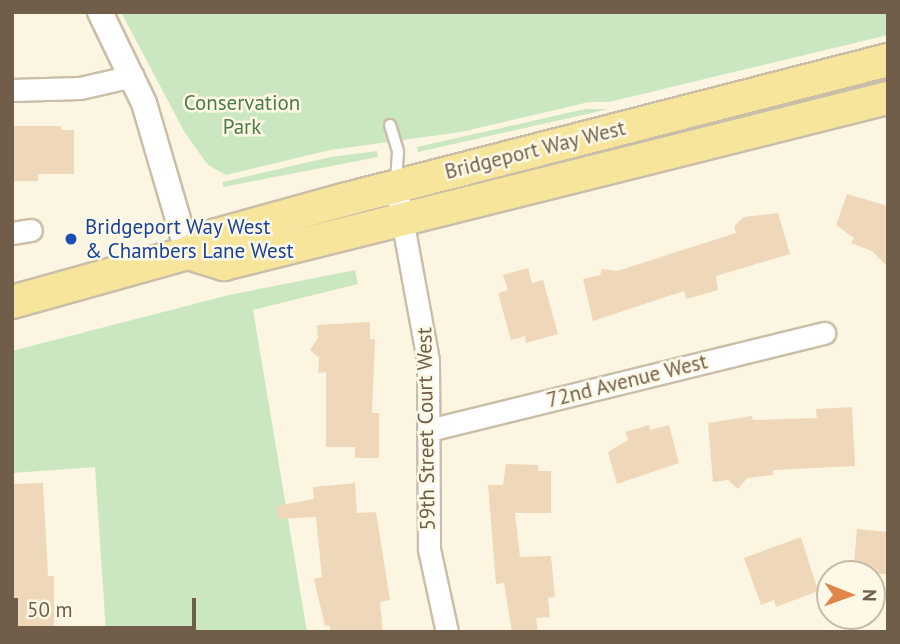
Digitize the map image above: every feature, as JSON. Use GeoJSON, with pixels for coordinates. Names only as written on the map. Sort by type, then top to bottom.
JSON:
{"type":"FeatureCollection","features":[{"type":"Feature","properties":{"kind":"main road","name":"Bridgeport Way West"},"geometry":{"type":"LineString","coordinates":[[12,302],[188,253],[217,235],[396,186],[888,60]]}},
{"type":"Feature","properties":{"kind":"main road","name":"Bridgeport Way West"},"geometry":{"type":"LineString","coordinates":[[188,253],[225,264],[888,98]]}},
{"type":"Feature","properties":{"kind":"street"},"geometry":{"type":"LineString","coordinates":[[100,12],[133,76],[188,253]]}},
{"type":"Feature","properties":{"kind":"street"},"geometry":{"type":"LineString","coordinates":[[12,90],[80,88],[133,76]]}},
{"type":"Feature","properties":{"kind":"street","name":"59th Street Court West"},"geometry":{"type":"LineString","coordinates":[[396,186],[423,315],[429,430],[429,549],[447,632]]}},
{"type":"Feature","properties":{"kind":"street","name":"72nd Avenue West"},"geometry":{"type":"LineString","coordinates":[[429,430],[824,333]]}},
{"type":"Feature","properties":{"kind":"lane"},"geometry":{"type":"LineString","coordinates":[[390,125],[398,152],[396,186]]}},
{"type":"Feature","properties":{"kind":"green space","name":"Conservation Park"},"geometry":{"type":"Polygon","coordinates":[[[121,12],[888,12],[888,35],[609,102],[589,102],[461,132],[330,150],[226,175],[208,165],[185,133],[121,12]]]}},
{"type":"Feature","properties":{"kind":"green space"},"geometry":{"type":"Polygon","coordinates":[[[888,75],[888,84],[566,162],[595,149],[888,75]]]}},
{"type":"Feature","properties":{"kind":"green space"},"geometry":{"type":"Polygon","coordinates":[[[585,109],[609,109],[418,152],[417,147],[585,109]]]}},
{"type":"Feature","properties":{"kind":"green space"},"geometry":{"type":"Polygon","coordinates":[[[377,151],[378,157],[223,187],[223,182],[331,157],[377,151]]]}},
{"type":"Feature","properties":{"kind":"green space"},"geometry":{"type":"Polygon","coordinates":[[[355,270],[358,284],[253,310],[307,632],[106,632],[95,467],[12,473],[12,351],[229,295],[355,270]]]}},
{"type":"Feature","properties":{"kind":"building"},"geometry":{"type":"Polygon","coordinates":[[[13,126],[61,126],[61,130],[74,130],[74,174],[38,174],[38,181],[12,181],[13,126]]]}},
{"type":"Feature","properties":{"kind":"building"},"geometry":{"type":"Polygon","coordinates":[[[847,194],[888,206],[888,267],[872,251],[851,243],[854,238],[836,225],[847,194]]]}},
{"type":"Feature","properties":{"kind":"building"},"geometry":{"type":"Polygon","coordinates":[[[778,213],[790,254],[716,276],[718,290],[686,299],[684,291],[593,321],[583,279],[600,275],[602,269],[617,271],[736,233],[734,226],[744,217],[778,213]]]}},
{"type":"Feature","properties":{"kind":"building"},"geometry":{"type":"Polygon","coordinates":[[[528,268],[532,283],[543,280],[558,334],[526,343],[525,336],[511,340],[498,293],[508,290],[503,275],[528,268]]]}},
{"type":"Feature","properties":{"kind":"building"},"geometry":{"type":"Polygon","coordinates":[[[370,322],[370,339],[375,339],[372,413],[379,413],[379,458],[355,458],[355,447],[326,447],[326,372],[318,373],[319,358],[310,350],[318,338],[317,325],[370,322]]]}},
{"type":"Feature","properties":{"kind":"building"},"geometry":{"type":"Polygon","coordinates":[[[852,407],[855,466],[773,470],[773,475],[747,478],[738,489],[728,480],[713,482],[708,423],[752,416],[753,420],[817,418],[816,409],[852,407]]]}},
{"type":"Feature","properties":{"kind":"building"},"geometry":{"type":"Polygon","coordinates":[[[649,425],[650,430],[669,425],[679,463],[617,484],[608,452],[628,440],[625,432],[649,425]]]}},
{"type":"Feature","properties":{"kind":"building"},"geometry":{"type":"Polygon","coordinates":[[[506,464],[538,465],[538,471],[551,471],[551,513],[515,513],[520,557],[551,556],[555,597],[548,598],[550,617],[536,618],[538,632],[512,632],[504,583],[496,584],[488,485],[503,485],[506,464]]]}},
{"type":"Feature","properties":{"kind":"building"},"geometry":{"type":"Polygon","coordinates":[[[43,483],[48,576],[54,576],[54,632],[12,632],[12,484],[43,483]]]}},
{"type":"Feature","properties":{"kind":"building"},"geometry":{"type":"Polygon","coordinates":[[[355,483],[357,513],[376,512],[390,600],[380,602],[383,632],[331,632],[329,625],[325,626],[314,579],[322,577],[316,517],[278,519],[276,506],[314,499],[313,487],[355,483]]]}},
{"type":"Feature","properties":{"kind":"building"},"geometry":{"type":"Polygon","coordinates":[[[857,529],[888,532],[888,574],[886,560],[854,560],[857,529]]]}},
{"type":"Feature","properties":{"kind":"building"},"geometry":{"type":"Polygon","coordinates":[[[801,537],[816,592],[776,607],[774,600],[761,605],[744,558],[801,537]]]}},
{"type":"Feature","properties":{"kind":"place","name":"Bridgeport Way West & Chambers Lane West"},"geometry":{"type":"Point","coordinates":[71,239]}}]}
